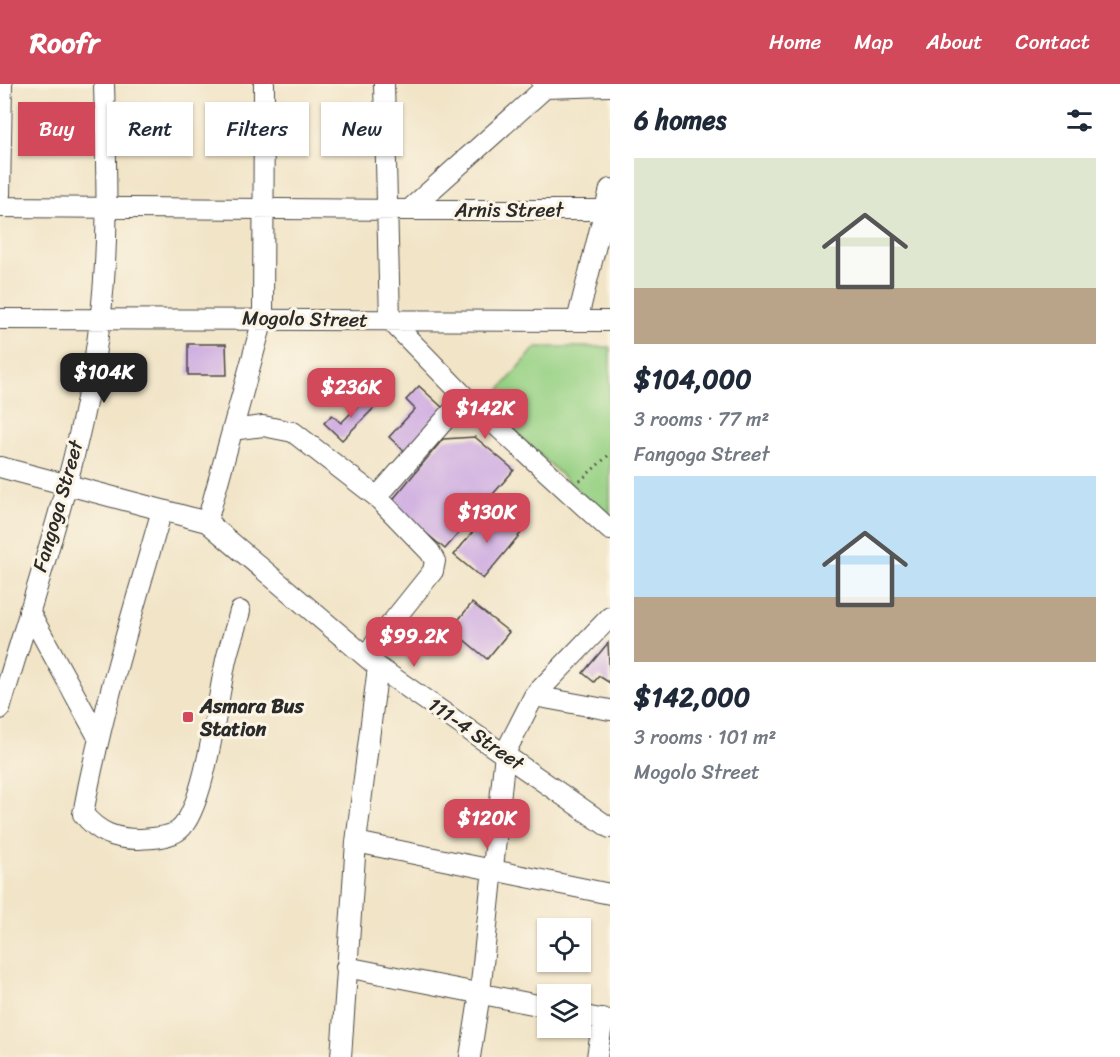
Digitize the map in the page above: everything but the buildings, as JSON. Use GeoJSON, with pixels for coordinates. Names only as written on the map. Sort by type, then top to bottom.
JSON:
{"type":"FeatureCollection","features":[{"type":"Feature","properties":{"kind":"street"},"geometry":{"type":"LineString","coordinates":[[0,195],[2,84]]}},
{"type":"Feature","properties":{"kind":"street","name":"Fangoga Street"},"geometry":{"type":"LineString","coordinates":[[0,710],[83,413],[100,319],[106,208],[104,84]]}},
{"type":"Feature","properties":{"kind":"street"},"geometry":{"type":"LineString","coordinates":[[0,467],[207,522],[263,319],[264,84]]}},
{"type":"Feature","properties":{"kind":"street"},"geometry":{"type":"LineString","coordinates":[[384,84],[390,320],[465,397],[610,530]]}},
{"type":"Feature","properties":{"kind":"street"},"geometry":{"type":"LineString","coordinates":[[409,210],[543,86],[610,86]]}},
{"type":"Feature","properties":{"kind":"street"},"geometry":{"type":"LineString","coordinates":[[577,321],[607,210],[610,189]]}},
{"type":"Feature","properties":{"kind":"street","name":"Arnis Street"},"geometry":{"type":"LineString","coordinates":[[0,207],[265,211],[607,210]]}},
{"type":"Feature","properties":{"kind":"street","name":"Mogolo Street"},"geometry":{"type":"LineString","coordinates":[[0,319],[610,321]]}},
{"type":"Feature","properties":{"kind":"street"},"geometry":{"type":"LineString","coordinates":[[377,497],[465,397]]}},
{"type":"Feature","properties":{"kind":"street"},"geometry":{"type":"LineString","coordinates":[[232,430],[263,426],[292,432],[377,497],[430,552],[435,561],[433,571],[371,662],[346,967],[341,1057]]}},
{"type":"Feature","properties":{"kind":"street"},"geometry":{"type":"LineString","coordinates":[[162,510],[125,637],[83,814],[97,830],[121,839],[153,838],[178,831],[188,818],[199,788],[226,660],[240,611]]}},
{"type":"Feature","properties":{"kind":"street","name":"111-4 Street"},"geometry":{"type":"LineString","coordinates":[[207,522],[371,662],[610,828]]}},
{"type":"Feature","properties":{"kind":"street"},"geometry":{"type":"LineString","coordinates":[[29,611],[99,739]]}},
{"type":"Feature","properties":{"kind":"street"},"geometry":{"type":"LineString","coordinates":[[470,1057],[480,993],[505,753],[534,696],[610,617]]}},
{"type":"Feature","properties":{"kind":"street"},"geometry":{"type":"LineString","coordinates":[[534,696],[610,710]]}},
{"type":"Feature","properties":{"kind":"street"},"geometry":{"type":"LineString","coordinates":[[356,842],[610,894]]}},
{"type":"Feature","properties":{"kind":"street"},"geometry":{"type":"LineString","coordinates":[[346,967],[537,1005]]}},
{"type":"Feature","properties":{"kind":"street"},"geometry":{"type":"LineString","coordinates":[[591,1017],[607,1020],[597,1057]]}},
{"type":"Feature","properties":{"kind":"path"},"geometry":{"type":"LineString","coordinates":[[569,492],[610,454]]}},
{"type":"Feature","properties":{"kind":"green space"},"geometry":{"type":"Polygon","coordinates":[[[536,347],[610,347],[610,521],[487,405],[536,347]]]}},
{"type":"Feature","properties":{"kind":"place","name":"Asmara Bus Station"},"geometry":{"type":"Point","coordinates":[188,717]}}]}
